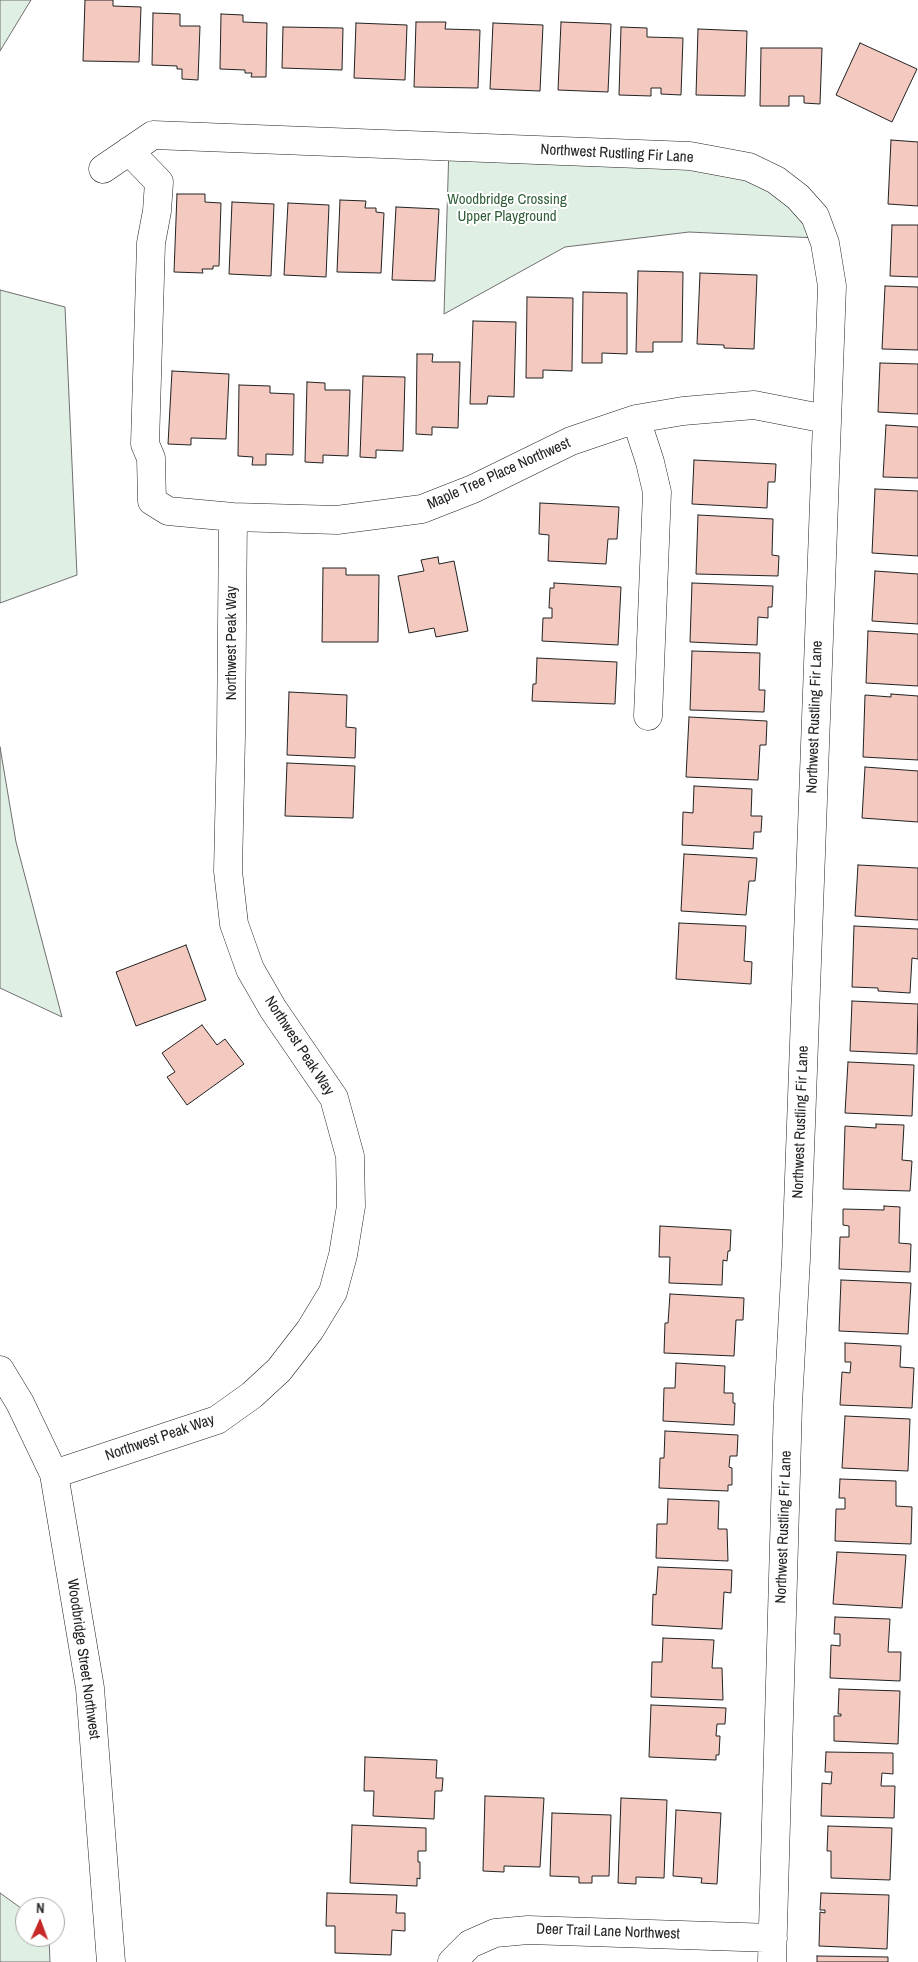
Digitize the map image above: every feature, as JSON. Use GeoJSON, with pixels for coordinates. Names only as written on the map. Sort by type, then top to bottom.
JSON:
{"type":"FeatureCollection","features":[{"type":"Feature","properties":{"kind":"street","name":"Northwest Rustling Fir Lane"},"geometry":{"type":"LineString","coordinates":[[102,169],[153,135],[690,156],[749,167],[776,180],[798,197],[815,216],[825,242],[832,286],[796,1260],[788,1404],[772,1950]]}},
{"type":"Feature","properties":{"kind":"street","name":"Maple Tree Place Northwest"},"geometry":{"type":"LineString","coordinates":[[129,151],[159,182],[158,211],[151,243],[145,444],[151,458],[152,501],[168,511],[233,517],[337,520],[422,509],[473,489],[572,441],[636,419],[683,410],[754,405],[826,419]]}},
{"type":"Feature","properties":{"kind":"street"},"geometry":{"type":"LineString","coordinates":[[636,419],[650,462],[657,492],[648,716]]}},
{"type":"Feature","properties":{"kind":"street","name":"Northwest Peak Way"},"geometry":{"type":"LineString","coordinates":[[54,1474],[217,1420],[252,1395],[280,1370],[310,1330],[333,1292],[343,1255],[351,1206],[350,1156],[334,1098],[268,1001],[250,969],[234,924],[228,871],[232,736],[233,517]]}},
{"type":"Feature","properties":{"kind":"street","name":"Woodbridge Street Northwest"},"geometry":{"type":"LineString","coordinates":[[0,1370],[20,1403],[54,1474],[90,1688],[111,1962]]}},
{"type":"Feature","properties":{"kind":"street","name":"Deer Trail Lane Northwest"},"geometry":{"type":"LineString","coordinates":[[452,1962],[470,1944],[495,1933],[528,1930],[772,1950]]}},
{"type":"Feature","properties":{"kind":"green space"},"geometry":{"type":"Polygon","coordinates":[[[0,0],[31,0],[0,51],[0,0]]]}},
{"type":"Feature","properties":{"kind":"green space","name":"Woodbridge Crossing Upper Playground"},"geometry":{"type":"Polygon","coordinates":[[[449,146],[690,156],[776,180],[817,238],[689,232],[565,247],[444,314],[449,146]]]}},
{"type":"Feature","properties":{"kind":"green space"},"geometry":{"type":"Polygon","coordinates":[[[0,290],[65,307],[77,575],[0,603],[0,290]]]}},
{"type":"Feature","properties":{"kind":"green space"},"geometry":{"type":"Polygon","coordinates":[[[0,747],[16,842],[62,1017],[0,988],[0,747]]]}},
{"type":"Feature","properties":{"kind":"green space"},"geometry":{"type":"Polygon","coordinates":[[[0,1893],[15,1904],[15,1947],[49,1947],[50,1962],[0,1962],[0,1893]]]}},
{"type":"Feature","properties":{"kind":"building"},"geometry":{"type":"Polygon","coordinates":[[[85,0],[113,0],[113,6],[141,7],[139,62],[83,61],[85,0]]]}},
{"type":"Feature","properties":{"kind":"building"},"geometry":{"type":"Polygon","coordinates":[[[153,13],[180,14],[180,26],[200,26],[198,80],[182,79],[182,69],[177,69],[177,66],[152,65],[153,13]]]}},
{"type":"Feature","properties":{"kind":"building"},"geometry":{"type":"Polygon","coordinates":[[[221,14],[243,15],[243,22],[267,23],[266,77],[251,77],[252,73],[245,73],[245,70],[220,69],[221,14]]]}},
{"type":"Feature","properties":{"kind":"building"},"geometry":{"type":"Polygon","coordinates":[[[416,22],[446,22],[445,29],[480,30],[478,88],[414,87],[416,22]]]}},
{"type":"Feature","properties":{"kind":"building"},"geometry":{"type":"Polygon","coordinates":[[[561,22],[611,24],[608,92],[558,90],[561,22]]]}},
{"type":"Feature","properties":{"kind":"building"},"geometry":{"type":"Polygon","coordinates":[[[356,23],[407,25],[405,80],[354,78],[356,23]]]}},
{"type":"Feature","properties":{"kind":"building"},"geometry":{"type":"Polygon","coordinates":[[[493,23],[543,25],[540,91],[490,89],[493,23]]]}},
{"type":"Feature","properties":{"kind":"building"},"geometry":{"type":"Polygon","coordinates":[[[283,27],[343,28],[342,70],[282,68],[283,27]]]}},
{"type":"Feature","properties":{"kind":"building"},"geometry":{"type":"Polygon","coordinates":[[[621,27],[647,28],[647,37],[683,38],[681,95],[661,94],[661,88],[651,88],[651,96],[619,95],[621,27]]]}},
{"type":"Feature","properties":{"kind":"building"},"geometry":{"type":"Polygon","coordinates":[[[698,29],[747,31],[745,96],[696,95],[698,29]]]}},
{"type":"Feature","properties":{"kind":"building"},"geometry":{"type":"Polygon","coordinates":[[[860,43],[917,69],[892,122],[836,95],[860,43]]]}},
{"type":"Feature","properties":{"kind":"building"},"geometry":{"type":"Polygon","coordinates":[[[761,48],[822,48],[820,104],[804,103],[804,96],[789,96],[789,106],[760,106],[761,48]]]}},
{"type":"Feature","properties":{"kind":"building"},"geometry":{"type":"Polygon","coordinates":[[[891,140],[918,142],[918,206],[888,204],[891,140]]]}},
{"type":"Feature","properties":{"kind":"building"},"geometry":{"type":"Polygon","coordinates":[[[177,194],[205,194],[205,202],[221,203],[219,266],[213,266],[213,269],[202,269],[203,273],[174,272],[177,194]]]}},
{"type":"Feature","properties":{"kind":"building"},"geometry":{"type":"Polygon","coordinates":[[[340,200],[366,201],[365,208],[376,208],[376,212],[384,213],[381,273],[337,272],[340,200]]]}},
{"type":"Feature","properties":{"kind":"building"},"geometry":{"type":"Polygon","coordinates":[[[232,202],[274,204],[271,276],[229,274],[232,202]]]}},
{"type":"Feature","properties":{"kind":"building"},"geometry":{"type":"Polygon","coordinates":[[[288,203],[329,205],[326,277],[284,275],[288,203]]]}},
{"type":"Feature","properties":{"kind":"building"},"geometry":{"type":"Polygon","coordinates":[[[396,207],[439,209],[435,281],[392,280],[396,207]]]}},
{"type":"Feature","properties":{"kind":"building"},"geometry":{"type":"Polygon","coordinates":[[[892,225],[918,225],[918,277],[890,276],[892,225]]]}},
{"type":"Feature","properties":{"kind":"building"},"geometry":{"type":"Polygon","coordinates":[[[638,271],[683,272],[682,342],[653,342],[653,352],[636,352],[638,271]]]}},
{"type":"Feature","properties":{"kind":"building"},"geometry":{"type":"Polygon","coordinates":[[[700,273],[757,275],[754,349],[724,348],[724,345],[697,344],[700,273]]]}},
{"type":"Feature","properties":{"kind":"building"},"geometry":{"type":"Polygon","coordinates":[[[885,286],[918,287],[918,350],[882,349],[885,286]]]}},
{"type":"Feature","properties":{"kind":"building"},"geometry":{"type":"Polygon","coordinates":[[[583,292],[627,293],[627,354],[602,353],[602,363],[582,363],[583,292]]]}},
{"type":"Feature","properties":{"kind":"building"},"geometry":{"type":"Polygon","coordinates":[[[527,297],[573,298],[572,371],[543,370],[543,378],[526,378],[527,297]]]}},
{"type":"Feature","properties":{"kind":"building"},"geometry":{"type":"Polygon","coordinates":[[[473,321],[516,322],[514,397],[488,396],[487,404],[470,404],[473,321]]]}},
{"type":"Feature","properties":{"kind":"building"},"geometry":{"type":"Polygon","coordinates":[[[417,354],[433,354],[432,362],[460,362],[458,428],[432,427],[432,435],[416,434],[417,354]]]}},
{"type":"Feature","properties":{"kind":"building"},"geometry":{"type":"Polygon","coordinates":[[[880,363],[918,364],[918,414],[878,412],[880,363]]]}},
{"type":"Feature","properties":{"kind":"building"},"geometry":{"type":"Polygon","coordinates":[[[172,371],[229,374],[226,439],[191,438],[191,445],[168,444],[172,371]]]}},
{"type":"Feature","properties":{"kind":"building"},"geometry":{"type":"Polygon","coordinates":[[[363,376],[405,377],[403,451],[376,450],[376,458],[360,457],[363,376]]]}},
{"type":"Feature","properties":{"kind":"building"},"geometry":{"type":"Polygon","coordinates":[[[307,382],[325,383],[325,390],[350,390],[348,456],[323,455],[323,463],[305,462],[307,382]]]}},
{"type":"Feature","properties":{"kind":"building"},"geometry":{"type":"Polygon","coordinates":[[[239,385],[270,386],[270,393],[294,394],[293,455],[266,454],[266,465],[252,465],[253,457],[238,456],[239,385]]]}},
{"type":"Feature","properties":{"kind":"building"},"geometry":{"type":"Polygon","coordinates":[[[886,425],[918,427],[918,478],[883,477],[886,425]]]}},
{"type":"Feature","properties":{"kind":"building"},"geometry":{"type":"Polygon","coordinates":[[[694,460],[776,464],[775,482],[768,482],[767,508],[692,504],[694,460]]]}},
{"type":"Feature","properties":{"kind":"building"},"geometry":{"type":"Polygon","coordinates":[[[875,489],[918,491],[918,556],[872,553],[875,489]]]}},
{"type":"Feature","properties":{"kind":"building"},"geometry":{"type":"Polygon","coordinates":[[[540,503],[619,507],[617,539],[608,539],[606,564],[548,561],[549,535],[539,534],[540,503]]]}},
{"type":"Feature","properties":{"kind":"building"},"geometry":{"type":"Polygon","coordinates":[[[698,515],[773,519],[772,555],[779,556],[778,576],[696,574],[698,515]]]}},
{"type":"Feature","properties":{"kind":"building"},"geometry":{"type":"Polygon","coordinates":[[[438,557],[439,564],[454,561],[468,631],[436,637],[434,628],[409,633],[398,576],[424,571],[421,560],[438,557]]]}},
{"type":"Feature","properties":{"kind":"building"},"geometry":{"type":"Polygon","coordinates":[[[323,568],[346,568],[346,575],[379,575],[378,642],[322,642],[323,568]]]}},
{"type":"Feature","properties":{"kind":"building"},"geometry":{"type":"Polygon","coordinates":[[[875,571],[918,574],[918,624],[872,621],[875,571]]]}},
{"type":"Feature","properties":{"kind":"building"},"geometry":{"type":"Polygon","coordinates":[[[554,583],[621,587],[618,645],[542,641],[543,618],[552,618],[552,608],[549,608],[550,588],[554,588],[554,583]]]}},
{"type":"Feature","properties":{"kind":"building"},"geometry":{"type":"Polygon","coordinates":[[[692,583],[773,586],[772,607],[768,607],[768,618],[758,617],[757,645],[690,642],[692,583]]]}},
{"type":"Feature","properties":{"kind":"building"},"geometry":{"type":"Polygon","coordinates":[[[868,631],[918,634],[918,686],[866,683],[868,631]]]}},
{"type":"Feature","properties":{"kind":"building"},"geometry":{"type":"Polygon","coordinates":[[[692,651],[760,653],[759,690],[765,690],[764,712],[690,710],[692,651]]]}},
{"type":"Feature","properties":{"kind":"building"},"geometry":{"type":"Polygon","coordinates":[[[537,658],[617,662],[615,704],[532,701],[533,684],[536,684],[537,658]]]}},
{"type":"Feature","properties":{"kind":"building"},"geometry":{"type":"Polygon","coordinates":[[[289,692],[347,695],[346,727],[356,728],[355,758],[287,755],[289,692]]]}},
{"type":"Feature","properties":{"kind":"building"},"geometry":{"type":"Polygon","coordinates":[[[891,694],[918,696],[918,760],[863,757],[865,695],[891,697],[891,694]]]}},
{"type":"Feature","properties":{"kind":"building"},"geometry":{"type":"Polygon","coordinates":[[[689,717],[767,721],[766,745],[760,745],[758,780],[686,777],[689,717]]]}},
{"type":"Feature","properties":{"kind":"building"},"geometry":{"type":"Polygon","coordinates":[[[287,763],[355,766],[353,818],[285,816],[287,763]]]}},
{"type":"Feature","properties":{"kind":"building"},"geometry":{"type":"Polygon","coordinates":[[[865,767],[918,771],[918,822],[862,818],[865,767]]]}},
{"type":"Feature","properties":{"kind":"building"},"geometry":{"type":"Polygon","coordinates":[[[694,786],[752,789],[751,816],[762,816],[761,832],[754,832],[753,849],[682,845],[683,812],[693,813],[694,786]]]}},
{"type":"Feature","properties":{"kind":"building"},"geometry":{"type":"Polygon","coordinates":[[[684,854],[757,858],[755,881],[749,881],[746,915],[681,911],[684,854]]]}},
{"type":"Feature","properties":{"kind":"building"},"geometry":{"type":"Polygon","coordinates":[[[858,865],[918,868],[918,920],[855,916],[858,865]]]}},
{"type":"Feature","properties":{"kind":"building"},"geometry":{"type":"Polygon","coordinates":[[[679,923],[746,926],[744,961],[752,962],[751,984],[676,979],[679,923]]]}},
{"type":"Feature","properties":{"kind":"building"},"geometry":{"type":"Polygon","coordinates":[[[854,926],[918,929],[918,959],[912,958],[910,993],[878,991],[878,988],[852,987],[854,926]]]}},
{"type":"Feature","properties":{"kind":"building"},"geometry":{"type":"Polygon","coordinates":[[[186,945],[206,1000],[136,1026],[116,972],[186,945]]]}},
{"type":"Feature","properties":{"kind":"building"},"geometry":{"type":"Polygon","coordinates":[[[852,1001],[918,1004],[917,1054],[850,1051],[852,1001]]]}},
{"type":"Feature","properties":{"kind":"building"},"geometry":{"type":"Polygon","coordinates":[[[202,1025],[217,1045],[225,1039],[244,1064],[187,1105],[167,1077],[175,1072],[162,1053],[202,1025]]]}},
{"type":"Feature","properties":{"kind":"building"},"geometry":{"type":"Polygon","coordinates":[[[848,1062],[914,1065],[912,1116],[845,1113],[848,1062]]]}},
{"type":"Feature","properties":{"kind":"building"},"geometry":{"type":"Polygon","coordinates":[[[876,1124],[904,1125],[902,1160],[912,1161],[910,1191],[843,1189],[845,1126],[876,1128],[876,1124]]]}},
{"type":"Feature","properties":{"kind":"building"},"geometry":{"type":"Polygon","coordinates":[[[884,1206],[900,1207],[899,1243],[911,1244],[910,1272],[839,1269],[840,1237],[849,1237],[849,1226],[843,1225],[843,1209],[884,1210],[884,1206]]]}},
{"type":"Feature","properties":{"kind":"building"},"geometry":{"type":"Polygon","coordinates":[[[660,1226],[731,1230],[730,1251],[728,1251],[727,1261],[723,1260],[722,1285],[669,1283],[670,1257],[659,1257],[660,1226]]]}},
{"type":"Feature","properties":{"kind":"building"},"geometry":{"type":"Polygon","coordinates":[[[841,1280],[911,1283],[908,1334],[839,1331],[841,1280]]]}},
{"type":"Feature","properties":{"kind":"building"},"geometry":{"type":"Polygon","coordinates":[[[670,1294],[744,1298],[743,1320],[736,1320],[734,1356],[664,1353],[665,1323],[668,1323],[670,1294]]]}},
{"type":"Feature","properties":{"kind":"building"},"geometry":{"type":"Polygon","coordinates":[[[845,1343],[901,1346],[900,1367],[914,1368],[912,1408],[840,1405],[842,1372],[850,1373],[851,1362],[845,1362],[845,1343]]]}},
{"type":"Feature","properties":{"kind":"building"},"geometry":{"type":"Polygon","coordinates":[[[676,1363],[725,1366],[724,1393],[733,1393],[733,1403],[735,1403],[734,1425],[663,1421],[664,1388],[675,1388],[676,1363]]]}},
{"type":"Feature","properties":{"kind":"building"},"geometry":{"type":"Polygon","coordinates":[[[845,1416],[910,1419],[908,1471],[842,1468],[845,1416]]]}},
{"type":"Feature","properties":{"kind":"building"},"geometry":{"type":"Polygon","coordinates":[[[665,1431],[738,1435],[737,1456],[730,1456],[729,1467],[732,1468],[732,1485],[728,1485],[728,1491],[659,1488],[660,1458],[664,1458],[665,1431]]]}},
{"type":"Feature","properties":{"kind":"building"},"geometry":{"type":"Polygon","coordinates":[[[840,1479],[896,1481],[896,1506],[912,1507],[911,1544],[835,1541],[836,1509],[845,1509],[845,1498],[839,1498],[840,1479]]]}},
{"type":"Feature","properties":{"kind":"building"},"geometry":{"type":"Polygon","coordinates":[[[668,1499],[719,1501],[718,1529],[727,1529],[728,1561],[656,1558],[657,1524],[667,1524],[668,1499]]]}},
{"type":"Feature","properties":{"kind":"building"},"geometry":{"type":"Polygon","coordinates":[[[837,1552],[906,1555],[902,1608],[833,1604],[837,1552]]]}},
{"type":"Feature","properties":{"kind":"building"},"geometry":{"type":"Polygon","coordinates":[[[658,1567],[732,1570],[731,1593],[724,1592],[722,1629],[652,1625],[653,1594],[656,1595],[658,1567]]]}},
{"type":"Feature","properties":{"kind":"building"},"geometry":{"type":"Polygon","coordinates":[[[835,1617],[890,1619],[888,1652],[901,1652],[900,1681],[830,1678],[831,1645],[840,1646],[840,1634],[834,1634],[835,1617]]]}},
{"type":"Feature","properties":{"kind":"building"},"geometry":{"type":"Polygon","coordinates":[[[663,1638],[714,1640],[712,1668],[722,1668],[723,1700],[651,1697],[652,1662],[662,1662],[663,1638]]]}},
{"type":"Feature","properties":{"kind":"building"},"geometry":{"type":"Polygon","coordinates":[[[839,1689],[900,1691],[898,1744],[834,1741],[834,1716],[841,1716],[841,1714],[838,1714],[839,1689]]]}},
{"type":"Feature","properties":{"kind":"building"},"geometry":{"type":"Polygon","coordinates":[[[651,1705],[726,1708],[725,1724],[717,1724],[716,1736],[720,1736],[719,1755],[716,1755],[716,1760],[649,1757],[651,1705]]]}},
{"type":"Feature","properties":{"kind":"building"},"geometry":{"type":"Polygon","coordinates":[[[826,1752],[893,1753],[893,1774],[882,1773],[881,1786],[895,1786],[894,1818],[821,1816],[822,1783],[831,1784],[832,1772],[825,1772],[826,1752]]]}},
{"type":"Feature","properties":{"kind":"building"},"geometry":{"type":"Polygon","coordinates":[[[365,1757],[437,1760],[436,1778],[443,1778],[442,1791],[435,1791],[434,1819],[373,1816],[374,1791],[364,1791],[365,1757]]]}},
{"type":"Feature","properties":{"kind":"building"},"geometry":{"type":"Polygon","coordinates":[[[485,1796],[544,1798],[540,1867],[504,1866],[504,1872],[483,1871],[485,1796]]]}},
{"type":"Feature","properties":{"kind":"building"},"geometry":{"type":"Polygon","coordinates":[[[621,1798],[667,1800],[664,1878],[636,1877],[636,1884],[618,1883],[621,1798]]]}},
{"type":"Feature","properties":{"kind":"building"},"geometry":{"type":"Polygon","coordinates":[[[676,1810],[721,1813],[717,1884],[701,1883],[702,1878],[673,1876],[676,1810]]]}},
{"type":"Feature","properties":{"kind":"building"},"geometry":{"type":"Polygon","coordinates":[[[552,1813],[611,1815],[609,1876],[592,1876],[592,1883],[579,1883],[579,1877],[550,1876],[552,1813]]]}},
{"type":"Feature","properties":{"kind":"building"},"geometry":{"type":"Polygon","coordinates":[[[352,1825],[426,1828],[426,1851],[418,1851],[420,1879],[417,1878],[417,1886],[350,1883],[352,1825]]]}},
{"type":"Feature","properties":{"kind":"building"},"geometry":{"type":"Polygon","coordinates":[[[828,1826],[892,1828],[890,1880],[831,1878],[831,1851],[827,1851],[828,1826]]]}},
{"type":"Feature","properties":{"kind":"building"},"geometry":{"type":"Polygon","coordinates":[[[327,1893],[397,1895],[396,1913],[405,1913],[405,1931],[392,1930],[391,1955],[335,1953],[335,1926],[326,1926],[327,1893]]]}},
{"type":"Feature","properties":{"kind":"building"},"geometry":{"type":"Polygon","coordinates":[[[821,1893],[889,1895],[887,1949],[819,1946],[820,1912],[825,1913],[825,1910],[820,1910],[821,1893]]]}},
{"type":"Feature","properties":{"kind":"building"},"geometry":{"type":"Polygon","coordinates":[[[817,1956],[888,1957],[888,1962],[817,1962],[817,1956]]]}}]}
